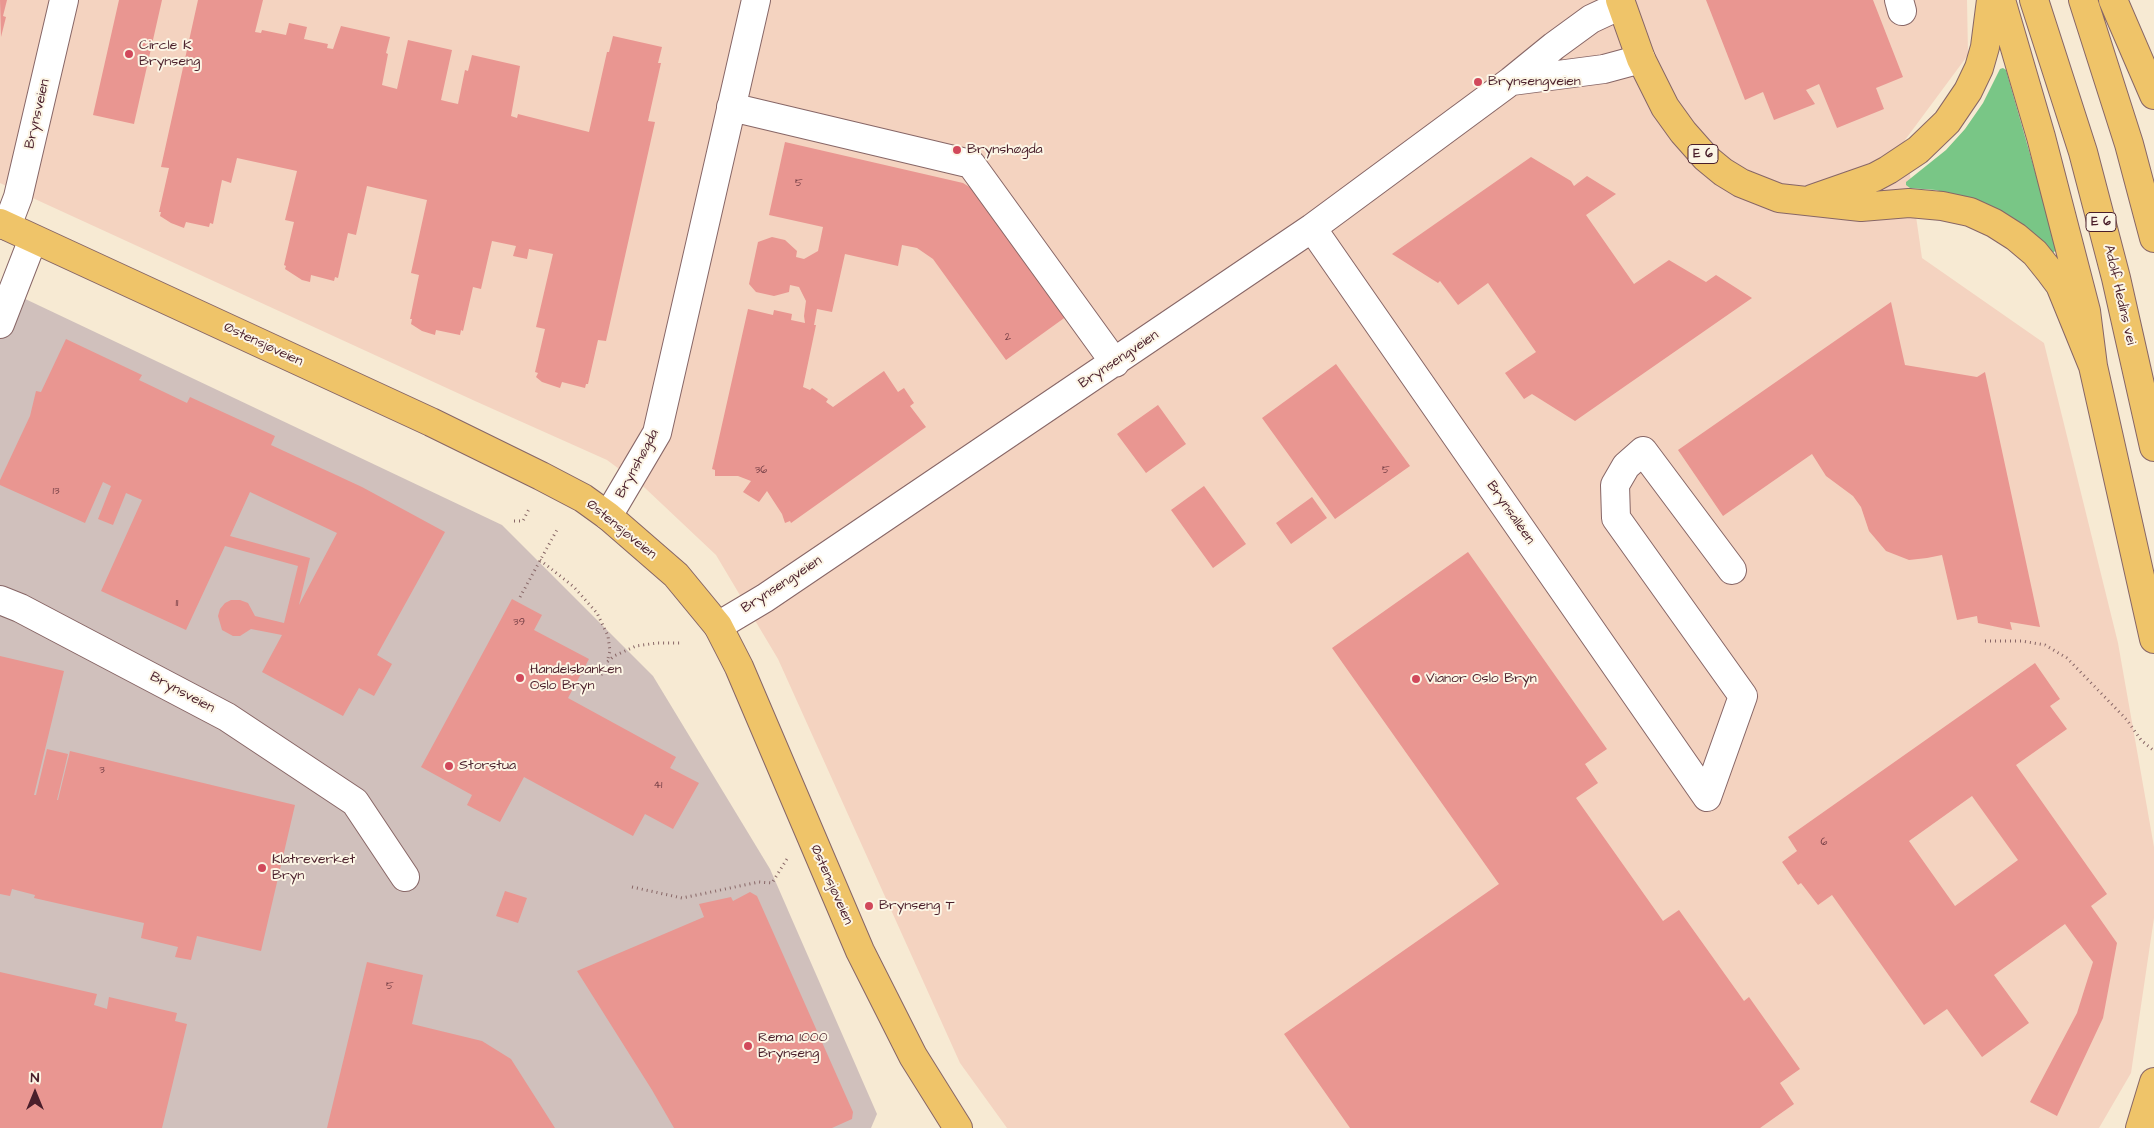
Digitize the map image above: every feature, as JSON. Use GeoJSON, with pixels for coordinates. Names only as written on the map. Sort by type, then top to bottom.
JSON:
{"type":"FeatureCollection","features":[{"type":"Feature","properties":{"kind":"main road","name":"E 6"},"geometry":{"type":"LineString","coordinates":[[1804,202],[1875,177],[1888,170],[1918,150],[1947,122],[1968,91],[1979,68],[1985,47],[1991,0]]}},
{"type":"Feature","properties":{"kind":"main road","name":"E 6"},"geometry":{"type":"LineString","coordinates":[[2001,0],[2041,137],[2086,311],[2093,366],[2154,640]]}},
{"type":"Feature","properties":{"kind":"main road","name":"Adolf Hedins vei"},"geometry":{"type":"LineString","coordinates":[[2034,0],[2083,152],[2116,278],[2154,448]]}},
{"type":"Feature","properties":{"kind":"main road"},"geometry":{"type":"LineString","coordinates":[[2084,0],[2129,144],[2154,238]]}},
{"type":"Feature","properties":{"kind":"main road"},"geometry":{"type":"LineString","coordinates":[[2113,0],[2154,95]]}},
{"type":"Feature","properties":{"kind":"main road","name":"E 6"},"geometry":{"type":"LineString","coordinates":[[1621,3],[1641,59],[1665,107],[1683,132],[1706,158],[1740,182],[1779,198],[1861,207],[1909,203],[1942,206],[1970,212],[1994,224],[2016,237],[2035,253],[2060,285],[2093,366]]}},
{"type":"Feature","properties":{"kind":"main road","name":"Østensjøveien"},"geometry":{"type":"LineString","coordinates":[[3,225],[432,422],[550,480],[583,498],[608,516],[676,575],[718,626],[738,667],[860,951],[913,1056],[958,1128]]}},
{"type":"Feature","properties":{"kind":"main road"},"geometry":{"type":"LineString","coordinates":[[2140,1128],[2154,1082]]}},
{"type":"Feature","properties":{"kind":"street","name":"Brynsveien"},"geometry":{"type":"LineString","coordinates":[[3,225],[18,198],[64,0]]}},
{"type":"Feature","properties":{"kind":"street","name":"Brynshøgda"},"geometry":{"type":"LineString","coordinates":[[608,516],[657,433],[756,0]]}},
{"type":"Feature","properties":{"kind":"street","name":"Brynsengveien"},"geometry":{"type":"LineString","coordinates":[[718,626],[765,598],[1312,228],[1591,20],[1621,3]]}},
{"type":"Feature","properties":{"kind":"street","name":"Brynsengveien"},"geometry":{"type":"LineString","coordinates":[[1511,81],[1604,69],[1641,59]]}},
{"type":"Feature","properties":{"kind":"street"},"geometry":{"type":"LineString","coordinates":[[731,107],[971,164],[1115,363]]}},
{"type":"Feature","properties":{"kind":"street","name":"Brynsalléen"},"geometry":{"type":"LineString","coordinates":[[1312,228],[1707,797],[1743,696],[1616,518],[1615,485],[1626,466],[1642,451],[1732,570]]}},
{"type":"Feature","properties":{"kind":"street"},"geometry":{"type":"LineString","coordinates":[[0,324],[33,239]]}},
{"type":"Feature","properties":{"kind":"street","name":"Brynsveien"},"geometry":{"type":"LineString","coordinates":[[0,600],[20,608],[227,717],[355,802],[405,878]]}},
{"type":"Feature","properties":{"kind":"path"},"geometry":{"type":"LineString","coordinates":[[514,522],[523,522],[530,509]]}},
{"type":"Feature","properties":{"kind":"path"},"geometry":{"type":"LineString","coordinates":[[520,597],[558,528]]}},
{"type":"Feature","properties":{"kind":"path"},"geometry":{"type":"LineString","coordinates":[[540,560],[574,587],[597,613],[608,636],[610,651],[601,675]]}},
{"type":"Feature","properties":{"kind":"path"},"geometry":{"type":"LineString","coordinates":[[1985,641],[2022,641],[2045,645],[2067,658],[2127,720],[2141,740],[2153,750]]}},
{"type":"Feature","properties":{"kind":"path"},"geometry":{"type":"LineString","coordinates":[[607,662],[614,656],[636,646],[657,642],[681,642]]}},
{"type":"Feature","properties":{"kind":"path"},"geometry":{"type":"LineString","coordinates":[[632,887],[682,898],[758,882],[772,883],[787,859]]}},
{"type":"Feature","properties":{"kind":"shaded area"},"geometry":{"type":"Polygon","coordinates":[[[0,0],[1967,0],[1968,55],[1905,140],[1922,258],[2044,343],[2118,643],[2154,847],[2154,918],[2131,1073],[2099,1128],[1007,1128],[960,1063],[778,659],[716,555],[645,488],[607,460],[0,183],[0,0]]]}},
{"type":"Feature","properties":{"kind":"shaded area"},"geometry":{"type":"Polygon","coordinates":[[[0,287],[502,525],[653,676],[770,869],[877,1114],[871,1128],[0,1128],[0,287]]]}},
{"type":"Feature","properties":{"kind":"green space"},"geometry":{"type":"Polygon","coordinates":[[[2000,69],[2006,70],[2057,249],[2053,253],[1967,199],[1936,190],[1910,188],[1906,185],[1906,182],[1946,150],[1965,129],[1983,103],[2000,69]]]}},
{"type":"Feature","properties":{"kind":"building"},"geometry":{"type":"Polygon","coordinates":[[[0,0],[7,0],[3,16],[6,17],[1,37],[0,0]]]}},
{"type":"Feature","properties":{"kind":"building"},"geometry":{"type":"Polygon","coordinates":[[[119,0],[162,0],[134,124],[93,115],[119,0]]]}},
{"type":"Feature","properties":{"kind":"building"},"geometry":{"type":"Polygon","coordinates":[[[198,0],[263,0],[255,32],[261,33],[262,30],[286,35],[289,23],[307,27],[304,39],[328,44],[327,48],[333,49],[341,26],[390,37],[382,85],[397,89],[408,40],[452,50],[441,100],[458,104],[465,70],[468,71],[472,55],[520,66],[511,116],[517,118],[518,114],[589,132],[607,52],[609,52],[613,36],[662,47],[658,63],[661,63],[648,121],[655,122],[606,341],[598,340],[588,384],[586,384],[585,388],[562,382],[560,388],[542,382],[536,377],[538,373],[535,372],[545,329],[536,327],[553,254],[529,249],[527,259],[513,256],[516,246],[492,241],[481,289],[473,287],[463,331],[461,330],[460,335],[436,330],[435,335],[422,331],[411,324],[412,319],[410,319],[419,275],[411,273],[427,200],[367,186],[356,235],[348,233],[338,278],[335,277],[334,281],[311,275],[310,282],[302,280],[285,269],[286,266],[284,265],[294,222],[285,220],[297,171],[237,158],[231,183],[222,180],[213,224],[210,223],[209,227],[186,222],[184,228],[160,216],[161,212],[159,212],[169,168],[161,167],[198,0]]]}},
{"type":"Feature","properties":{"kind":"building"},"geometry":{"type":"Polygon","coordinates":[[[1706,0],[1873,0],[1903,77],[1876,88],[1884,109],[1837,128],[1819,84],[1806,90],[1815,104],[1774,120],[1763,92],[1745,100],[1706,0]]]}},
{"type":"Feature","properties":{"kind":"building"},"geometry":{"type":"Polygon","coordinates":[[[785,142],[963,183],[976,191],[1067,316],[1006,360],[933,259],[917,248],[902,245],[898,266],[845,254],[832,312],[817,309],[814,325],[816,325],[803,387],[810,390],[812,388],[828,399],[826,402],[833,407],[884,371],[898,392],[904,388],[914,403],[910,406],[926,427],[791,523],[790,521],[785,523],[782,514],[767,491],[759,502],[743,492],[751,481],[738,476],[715,476],[715,470],[712,469],[748,309],[773,315],[774,310],[792,314],[791,320],[805,323],[806,301],[799,287],[790,285],[789,292],[774,296],[756,292],[749,284],[758,242],[772,237],[785,240],[797,251],[796,257],[804,259],[818,251],[823,227],[769,215],[785,142]]]}},
{"type":"Feature","properties":{"kind":"building"},"geometry":{"type":"Polygon","coordinates":[[[1531,157],[1571,181],[1574,186],[1587,176],[1616,194],[1586,215],[1634,284],[1669,260],[1706,282],[1716,275],[1752,298],[1575,421],[1532,394],[1524,399],[1505,373],[1536,352],[1488,283],[1458,305],[1440,281],[1438,283],[1392,254],[1531,157]]]}},
{"type":"Feature","properties":{"kind":"building"},"geometry":{"type":"Polygon","coordinates":[[[1891,302],[1905,365],[1977,377],[1985,372],[2040,627],[2010,622],[2012,630],[1978,623],[1977,616],[1957,620],[1942,555],[1909,560],[1886,551],[1869,531],[1861,507],[1853,496],[1826,476],[1812,454],[1723,516],[1678,450],[1891,302]]]}},
{"type":"Feature","properties":{"kind":"building"},"geometry":{"type":"Polygon","coordinates":[[[66,339],[142,375],[139,380],[187,403],[190,397],[275,436],[271,445],[362,487],[445,532],[377,655],[392,664],[374,696],[359,688],[343,716],[262,672],[282,635],[251,629],[240,636],[233,636],[222,630],[218,616],[220,609],[231,600],[240,600],[248,603],[255,616],[284,623],[298,566],[225,546],[186,630],[101,591],[142,500],[126,493],[113,525],[98,519],[111,486],[103,482],[85,523],[0,485],[0,480],[30,416],[36,391],[41,392],[66,339]],[[250,492],[230,536],[310,558],[299,605],[337,533],[250,492]]]}},
{"type":"Feature","properties":{"kind":"building"},"geometry":{"type":"Polygon","coordinates":[[[1336,364],[1410,466],[1335,519],[1262,418],[1336,364]]]}},
{"type":"Feature","properties":{"kind":"building"},"geometry":{"type":"Polygon","coordinates":[[[1158,405],[1186,444],[1146,473],[1117,434],[1158,405]]]}},
{"type":"Feature","properties":{"kind":"building"},"geometry":{"type":"Polygon","coordinates":[[[1204,486],[1246,544],[1213,568],[1171,510],[1204,486]]]}},
{"type":"Feature","properties":{"kind":"building"},"geometry":{"type":"Polygon","coordinates":[[[1312,497],[1327,518],[1291,544],[1276,523],[1312,497]]]}},
{"type":"Feature","properties":{"kind":"building"},"geometry":{"type":"Polygon","coordinates":[[[1468,552],[1607,749],[1585,764],[1598,783],[1576,798],[1663,921],[1679,910],[1744,1001],[1749,997],[1800,1069],[1780,1083],[1794,1104],[1760,1128],[1350,1128],[1284,1034],[1499,884],[1332,648],[1468,552]]]}},
{"type":"Feature","properties":{"kind":"building"},"geometry":{"type":"Polygon","coordinates":[[[512,599],[542,615],[534,630],[589,659],[568,698],[676,757],[670,768],[699,783],[673,829],[645,814],[633,836],[524,777],[500,822],[467,805],[472,795],[421,767],[512,599]]]}},
{"type":"Feature","properties":{"kind":"building"},"geometry":{"type":"Polygon","coordinates":[[[0,656],[64,671],[34,795],[36,795],[47,749],[68,754],[57,800],[70,751],[295,805],[261,951],[197,936],[191,960],[175,957],[178,947],[141,938],[144,923],[34,898],[35,895],[12,889],[10,896],[0,894],[0,656]]]}},
{"type":"Feature","properties":{"kind":"building"},"geometry":{"type":"Polygon","coordinates":[[[2035,663],[2060,699],[2050,706],[2067,729],[2016,765],[2107,894],[2091,906],[2117,943],[2103,1018],[2057,1116],[2030,1102],[2077,1013],[2093,962],[2065,924],[1994,975],[2029,1023],[1982,1057],[1947,1009],[1924,1025],[1832,895],[1818,905],[1801,883],[1798,885],[1782,862],[1797,851],[1788,837],[2035,663]],[[1972,796],[1909,841],[1955,906],[2018,860],[1972,796]]]}},
{"type":"Feature","properties":{"kind":"building"},"geometry":{"type":"Polygon","coordinates":[[[505,891],[527,898],[518,923],[496,916],[505,891]]]}},
{"type":"Feature","properties":{"kind":"building"},"geometry":{"type":"Polygon","coordinates":[[[750,892],[757,896],[853,1112],[852,1119],[832,1128],[674,1128],[577,971],[704,917],[699,904],[731,897],[733,901],[750,892]]]}},
{"type":"Feature","properties":{"kind":"building"},"geometry":{"type":"Polygon","coordinates":[[[367,962],[423,975],[412,1024],[482,1041],[511,1059],[555,1128],[327,1128],[367,962]]]}},
{"type":"Feature","properties":{"kind":"building"},"geometry":{"type":"Polygon","coordinates":[[[0,972],[97,994],[94,1005],[107,1009],[109,997],[177,1013],[175,1021],[187,1024],[162,1128],[0,1128],[0,972]]]}},
{"type":"Feature","properties":{"kind":"place","name":"Circle K Brynseng"},"geometry":{"type":"Point","coordinates":[129,54]}},
{"type":"Feature","properties":{"kind":"place","name":"Brynsengveien"},"geometry":{"type":"Point","coordinates":[1478,82]}},
{"type":"Feature","properties":{"kind":"place","name":"Brynshøgda"},"geometry":{"type":"Point","coordinates":[957,150]}},
{"type":"Feature","properties":{"kind":"place","name":"Handelsbanken Oslo Bryn"},"geometry":{"type":"Point","coordinates":[520,678]}},
{"type":"Feature","properties":{"kind":"place","name":"Vianor Oslo Bryn"},"geometry":{"type":"Point","coordinates":[1416,679]}},
{"type":"Feature","properties":{"kind":"place","name":"Storstua"},"geometry":{"type":"Point","coordinates":[449,766]}},
{"type":"Feature","properties":{"kind":"place","name":"Klatreverket Bryn"},"geometry":{"type":"Point","coordinates":[262,868]}},
{"type":"Feature","properties":{"kind":"place","name":"Brynseng T"},"geometry":{"type":"Point","coordinates":[869,906]}},
{"type":"Feature","properties":{"kind":"place","name":"Rema 1000 Brynseng"},"geometry":{"type":"Point","coordinates":[748,1046]}}]}
